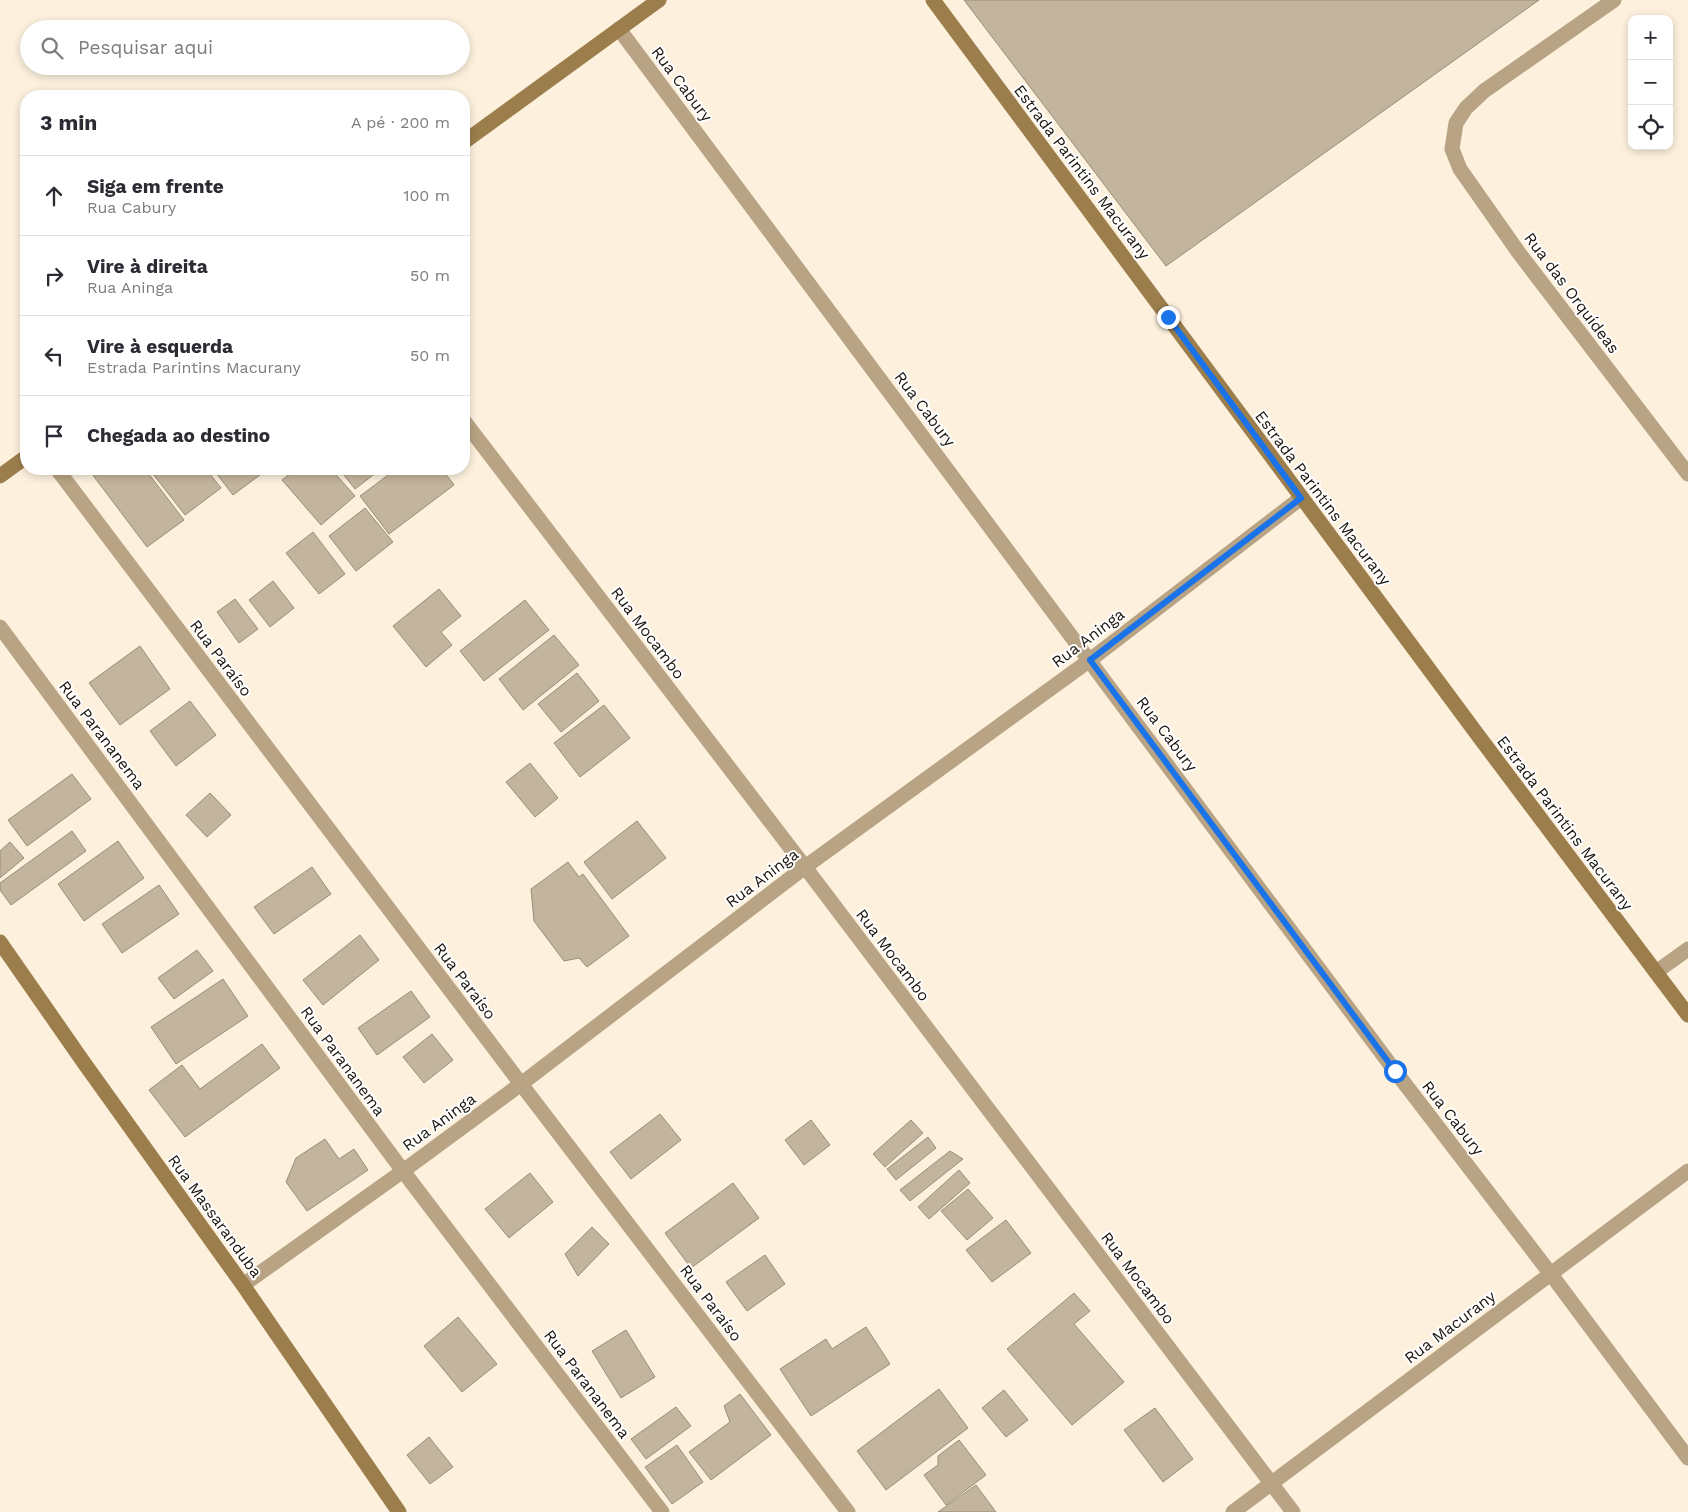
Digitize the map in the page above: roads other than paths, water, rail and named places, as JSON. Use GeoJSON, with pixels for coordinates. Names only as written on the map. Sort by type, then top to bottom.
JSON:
{"type":"FeatureCollection","features":[{"type":"Feature","properties":{"kind":"street"},"geometry":{"type":"LineString","coordinates":[[470,138],[659,0]]}},
{"type":"Feature","properties":{"kind":"street","name":"Estrada Parintins Macurany"},"geometry":{"type":"LineString","coordinates":[[933,0],[1301,498],[1688,1015]]}},
{"type":"Feature","properties":{"kind":"street","name":"Rua das Orquídeas"},"geometry":{"type":"LineString","coordinates":[[1614,0],[1484,91],[1466,108],[1456,124],[1452,149],[1460,169],[1519,253],[1688,474]]}},
{"type":"Feature","properties":{"kind":"street","name":"Rua Cabury"},"geometry":{"type":"LineString","coordinates":[[619,29],[1395,1071],[1550,1273],[1688,1458]]}},
{"type":"Feature","properties":{"kind":"street","name":"Rua Mocambo"},"geometry":{"type":"LineString","coordinates":[[470,429],[805,867],[1293,1512]]}},
{"type":"Feature","properties":{"kind":"street"},"geometry":{"type":"LineString","coordinates":[[0,476],[20,461]]}},
{"type":"Feature","properties":{"kind":"street","name":"Rua Paraíso"},"geometry":{"type":"LineString","coordinates":[[62,475],[521,1084],[848,1512]]}},
{"type":"Feature","properties":{"kind":"street","name":"Rua Aninga"},"geometry":{"type":"LineString","coordinates":[[243,1285],[521,1084],[805,867],[1090,660],[1301,498]]}},
{"type":"Feature","properties":{"kind":"street","name":"Rua Parananema"},"geometry":{"type":"LineString","coordinates":[[0,627],[403,1171],[662,1512]]}},
{"type":"Feature","properties":{"kind":"street","name":"Rua Massaranduba"},"geometry":{"type":"LineString","coordinates":[[0,942],[243,1285],[399,1512]]}},
{"type":"Feature","properties":{"kind":"street"},"geometry":{"type":"LineString","coordinates":[[1656,972],[1688,949]]}},
{"type":"Feature","properties":{"kind":"street","name":"Rua Macurany"},"geometry":{"type":"LineString","coordinates":[[1233,1512],[1688,1171]]}}]}
